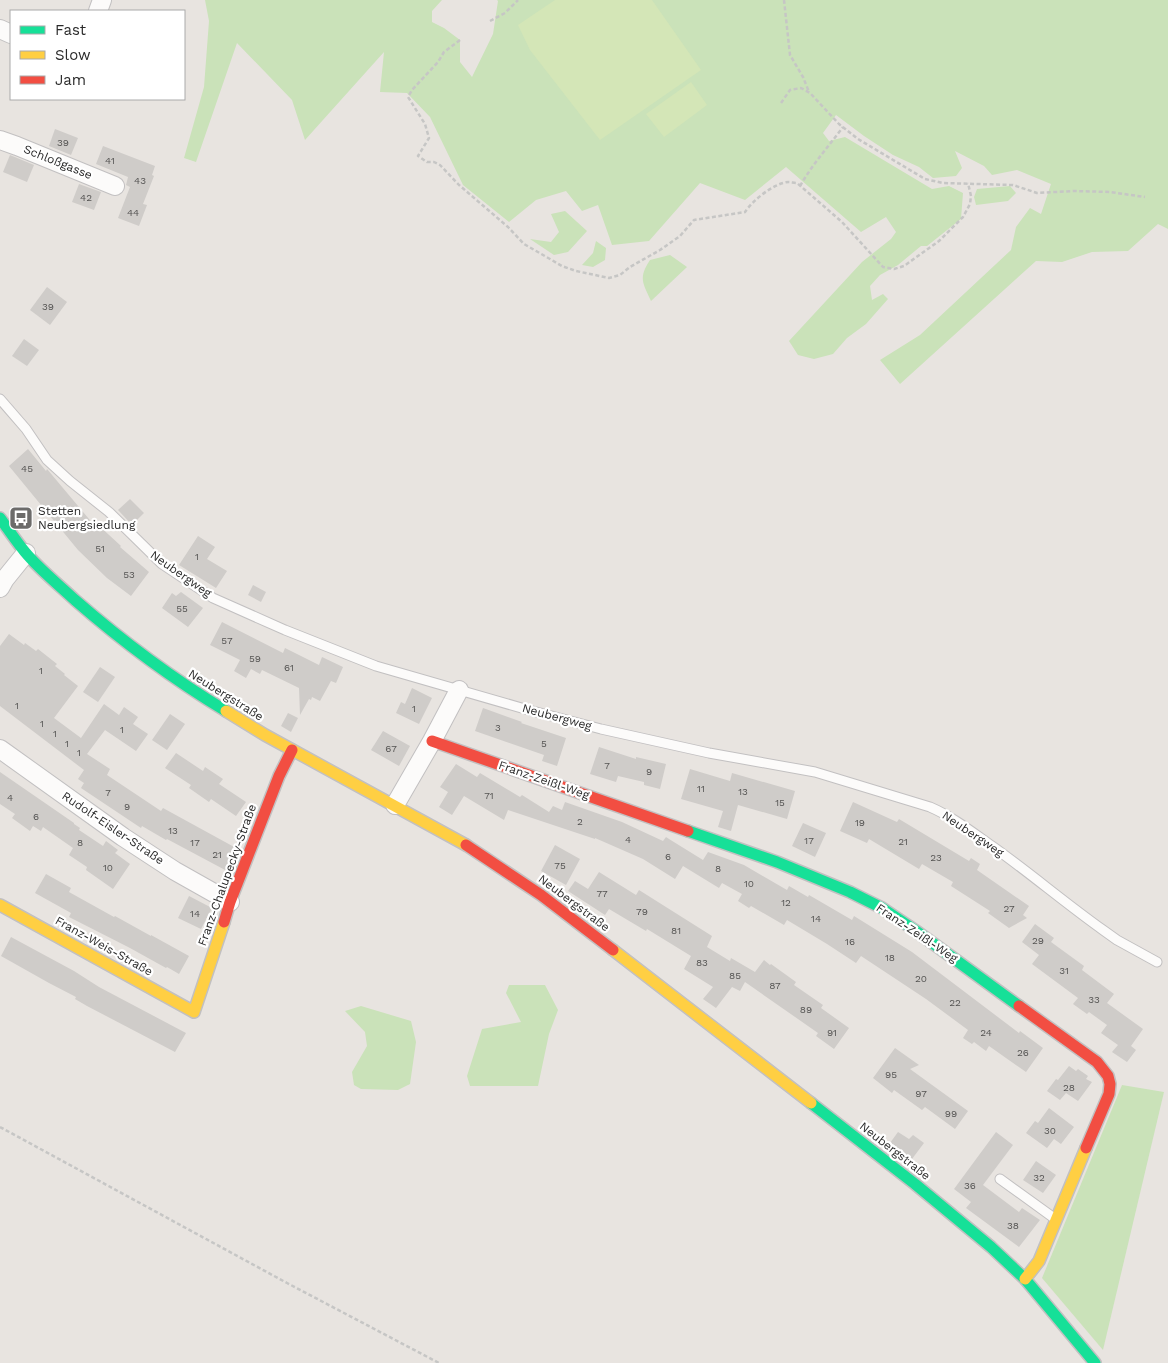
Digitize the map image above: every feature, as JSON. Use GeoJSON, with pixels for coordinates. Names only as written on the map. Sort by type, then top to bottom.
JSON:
{"type":"FeatureCollection","features":[{"type":"Feature","properties":{"kind":"street","name":"Schloßgasse"},"geometry":{"type":"LineString","coordinates":[[0,140],[115,186]]}},
{"type":"Feature","properties":{"kind":"street","name":"Neubergstraße"},"geometry":{"type":"LineString","coordinates":[[0,518],[26,553],[81,606],[135,650],[201,696],[265,735],[467,845],[554,905],[928,1194],[1025,1279],[1095,1363]]}},
{"type":"Feature","properties":{"kind":"street"},"geometry":{"type":"LineString","coordinates":[[0,588],[26,553]]}},
{"type":"Feature","properties":{"kind":"street"},"geometry":{"type":"LineString","coordinates":[[395,805],[459,690]]}},
{"type":"Feature","properties":{"kind":"street","name":"Franz-Zeißl-Weg"},"geometry":{"type":"LineString","coordinates":[[432,741],[796,869],[850,892],[882,908],[916,930],[1097,1062],[1105,1070],[1109,1078],[1111,1086],[1109,1094],[1039,1261],[1025,1279]]}},
{"type":"Feature","properties":{"kind":"street","name":"Rudolf-Eisler-Straße"},"geometry":{"type":"LineString","coordinates":[[0,749],[123,837],[175,871],[230,902]]}},
{"type":"Feature","properties":{"kind":"street","name":"Franz-Chalupecky-Straße"},"geometry":{"type":"LineString","coordinates":[[194,1012],[230,902],[279,776],[292,750]]}},
{"type":"Feature","properties":{"kind":"street","name":"Franz-Weis-Straße"},"geometry":{"type":"LineString","coordinates":[[0,904],[194,1012]]}},
{"type":"Feature","properties":{"kind":"lane","name":"Neubergweg"},"geometry":{"type":"LineString","coordinates":[[0,399],[52,465],[103,507],[162,564],[204,593],[270,624],[363,662],[601,729],[709,753],[815,772],[930,807],[963,825],[1110,935],[1157,962]]}},
{"type":"Feature","properties":{"kind":"lane"},"geometry":{"type":"LineString","coordinates":[[1000,1179],[1056,1220]]}},
{"type":"Feature","properties":{"kind":"path"},"geometry":{"type":"LineString","coordinates":[[490,21],[504,13],[518,0]]}},
{"type":"Feature","properties":{"kind":"path"},"geometry":{"type":"LineString","coordinates":[[784,0],[790,55],[810,93]]}},
{"type":"Feature","properties":{"kind":"path"},"geometry":{"type":"LineString","coordinates":[[460,40],[444,52],[438,62],[412,90],[408,97],[425,124],[429,138],[418,156],[428,162],[440,165],[524,244],[562,266],[609,278],[620,275],[680,236],[694,220],[745,212],[762,194],[788,182],[800,186],[852,232],[883,266],[894,269],[904,266],[939,241],[963,218],[970,204],[971,196],[968,183]]}},
{"type":"Feature","properties":{"kind":"path"},"geometry":{"type":"LineString","coordinates":[[781,103],[790,90],[801,88],[810,93],[843,127],[858,139],[925,179],[943,183],[1013,185],[1037,193],[1110,192],[1145,197]]}},
{"type":"Feature","properties":{"kind":"path"},"geometry":{"type":"LineString","coordinates":[[800,186],[809,170],[843,127]]}},
{"type":"Feature","properties":{"kind":"path"},"geometry":{"type":"LineString","coordinates":[[0,1127],[287,1283],[439,1363]]}},
{"type":"Feature","properties":{"kind":"green space"},"geometry":{"type":"Polygon","coordinates":[[[205,0],[442,0],[432,11],[432,22],[460,40],[460,62],[472,77],[493,34],[497,0],[1168,0],[1168,229],[1158,224],[1128,251],[1092,252],[1062,262],[1036,261],[900,384],[880,360],[920,335],[1011,250],[1016,227],[1030,208],[1041,214],[1051,184],[1017,170],[992,175],[984,166],[955,151],[962,168],[956,176],[933,178],[919,167],[893,155],[836,115],[823,133],[829,141],[845,137],[932,189],[949,186],[963,193],[961,219],[927,246],[921,246],[898,265],[880,275],[870,286],[872,300],[883,294],[888,299],[866,324],[847,338],[833,354],[814,359],[798,355],[789,341],[862,262],[891,239],[896,232],[886,217],[861,232],[786,167],[745,200],[700,183],[649,241],[612,245],[598,205],[582,211],[566,191],[536,200],[509,222],[463,185],[430,117],[407,93],[380,92],[384,52],[305,140],[292,100],[237,43],[196,162],[184,158],[204,87],[209,21],[205,0]]]}},
{"type":"Feature","properties":{"kind":"green space"},"geometry":{"type":"Polygon","coordinates":[[[555,0],[652,0],[701,70],[600,140],[530,50],[518,25],[555,0]]]}},
{"type":"Feature","properties":{"kind":"green space"},"geometry":{"type":"Polygon","coordinates":[[[691,82],[707,105],[664,137],[646,114],[691,82]]]}},
{"type":"Feature","properties":{"kind":"green space"},"geometry":{"type":"Polygon","coordinates":[[[1010,186],[1016,193],[1008,201],[976,205],[974,197],[977,189],[1010,186]]]}},
{"type":"Feature","properties":{"kind":"green space"},"geometry":{"type":"Polygon","coordinates":[[[565,211],[587,231],[568,252],[554,255],[530,239],[551,242],[559,232],[551,214],[565,211]]]}},
{"type":"Feature","properties":{"kind":"green space"},"geometry":{"type":"Polygon","coordinates":[[[596,241],[606,248],[605,260],[593,267],[582,265],[593,253],[596,241]]]}},
{"type":"Feature","properties":{"kind":"green space"},"geometry":{"type":"Polygon","coordinates":[[[670,255],[687,267],[651,301],[643,280],[646,266],[650,260],[670,255]]]}},
{"type":"Feature","properties":{"kind":"green space"},"geometry":{"type":"Polygon","coordinates":[[[509,985],[545,985],[558,1010],[549,1034],[538,1086],[470,1086],[467,1076],[482,1029],[521,1022],[506,993],[509,985]]]}},
{"type":"Feature","properties":{"kind":"green space"},"geometry":{"type":"Polygon","coordinates":[[[361,1006],[411,1021],[416,1042],[410,1084],[398,1090],[361,1089],[354,1085],[352,1072],[367,1046],[365,1032],[345,1011],[361,1006]]]}},
{"type":"Feature","properties":{"kind":"green space"},"geometry":{"type":"Polygon","coordinates":[[[1122,1085],[1164,1092],[1103,1350],[1042,1278],[1122,1085]]]}},
{"type":"Feature","properties":{"kind":"building"},"geometry":{"type":"Polygon","coordinates":[[[55,129],[78,138],[71,155],[49,146],[55,129]]]}},
{"type":"Feature","properties":{"kind":"building"},"geometry":{"type":"Polygon","coordinates":[[[103,146],[155,166],[152,175],[154,176],[143,204],[147,205],[139,226],[118,218],[130,187],[126,185],[128,177],[96,164],[103,146]]]}},
{"type":"Feature","properties":{"kind":"building"},"geometry":{"type":"Polygon","coordinates":[[[10,155],[34,165],[27,182],[3,172],[10,155]]]}},
{"type":"Feature","properties":{"kind":"building"},"geometry":{"type":"Polygon","coordinates":[[[79,184],[101,192],[94,210],[72,202],[79,184]]]}},
{"type":"Feature","properties":{"kind":"building"},"geometry":{"type":"Polygon","coordinates":[[[47,287],[67,302],[50,325],[30,310],[47,287]]]}},
{"type":"Feature","properties":{"kind":"building"},"geometry":{"type":"Polygon","coordinates":[[[24,339],[39,350],[27,366],[12,356],[24,339]]]}},
{"type":"Feature","properties":{"kind":"building"},"geometry":{"type":"Polygon","coordinates":[[[28,449],[94,525],[96,523],[149,572],[131,596],[107,578],[78,550],[9,466],[28,449]]]}},
{"type":"Feature","properties":{"kind":"building"},"geometry":{"type":"Polygon","coordinates":[[[130,499],[144,513],[132,525],[118,510],[130,499]]]}},
{"type":"Feature","properties":{"kind":"building"},"geometry":{"type":"Polygon","coordinates":[[[198,536],[215,547],[207,559],[227,571],[216,588],[179,565],[198,536]]]}},
{"type":"Feature","properties":{"kind":"building"},"geometry":{"type":"Polygon","coordinates":[[[253,585],[266,592],[261,602],[248,595],[253,585]]]}},
{"type":"Feature","properties":{"kind":"building"},"geometry":{"type":"Polygon","coordinates":[[[181,592],[203,608],[188,627],[162,608],[172,593],[176,596],[181,592]]]}},
{"type":"Feature","properties":{"kind":"building"},"geometry":{"type":"Polygon","coordinates":[[[222,622],[283,653],[285,648],[319,665],[322,657],[343,667],[336,683],[331,681],[320,701],[312,697],[311,700],[309,699],[300,715],[299,688],[262,670],[260,674],[251,669],[246,678],[234,671],[240,660],[210,645],[222,622]]]}},
{"type":"Feature","properties":{"kind":"building"},"geometry":{"type":"Polygon","coordinates":[[[9,634],[24,645],[25,643],[36,651],[38,649],[57,664],[55,666],[78,686],[54,718],[81,738],[104,704],[119,715],[124,707],[138,717],[133,724],[148,734],[136,751],[105,730],[87,754],[110,769],[107,775],[161,811],[163,808],[236,848],[227,871],[142,826],[141,828],[81,788],[84,783],[78,779],[84,770],[0,706],[0,646],[9,634]]]}},
{"type":"Feature","properties":{"kind":"building"},"geometry":{"type":"Polygon","coordinates":[[[100,667],[115,677],[98,702],[83,692],[100,667]]]}},
{"type":"Feature","properties":{"kind":"building"},"geometry":{"type":"Polygon","coordinates":[[[412,688],[432,698],[419,724],[396,713],[401,702],[405,704],[412,688]]]}},
{"type":"Feature","properties":{"kind":"building"},"geometry":{"type":"Polygon","coordinates":[[[483,708],[566,738],[557,766],[542,761],[544,755],[475,731],[483,708]]]}},
{"type":"Feature","properties":{"kind":"building"},"geometry":{"type":"Polygon","coordinates":[[[288,713],[298,718],[291,732],[281,726],[288,713]]]}},
{"type":"Feature","properties":{"kind":"building"},"geometry":{"type":"Polygon","coordinates":[[[170,714],[185,724],[167,750],[152,740],[170,714]]]}},
{"type":"Feature","properties":{"kind":"building"},"geometry":{"type":"Polygon","coordinates":[[[383,731],[410,746],[399,766],[371,750],[383,731]]]}},
{"type":"Feature","properties":{"kind":"building"},"geometry":{"type":"Polygon","coordinates":[[[599,747],[636,759],[636,757],[666,764],[660,789],[644,785],[644,782],[618,776],[616,782],[590,774],[599,747]]]}},
{"type":"Feature","properties":{"kind":"building"},"geometry":{"type":"Polygon","coordinates":[[[176,753],[203,771],[205,767],[223,779],[219,784],[246,802],[236,816],[211,799],[209,802],[189,788],[191,785],[165,768],[176,753]]]}},
{"type":"Feature","properties":{"kind":"building"},"geometry":{"type":"Polygon","coordinates":[[[456,764],[477,777],[480,773],[520,797],[522,795],[549,812],[553,806],[562,810],[565,802],[622,822],[663,841],[666,837],[703,860],[708,852],[744,865],[787,890],[789,886],[808,897],[809,895],[852,920],[854,916],[912,952],[1019,1033],[1020,1031],[1043,1048],[1026,1072],[989,1046],[986,1051],[974,1042],[972,1044],[963,1038],[968,1030],[926,999],[861,956],[856,963],[787,920],[784,925],[751,906],[749,908],[738,901],[742,894],[722,883],[719,888],[683,866],[675,879],[643,859],[595,838],[508,810],[504,820],[464,796],[452,815],[439,807],[448,792],[440,787],[456,764]]]}},
{"type":"Feature","properties":{"kind":"building"},"geometry":{"type":"Polygon","coordinates":[[[690,769],[730,781],[732,773],[795,791],[787,819],[738,805],[731,831],[718,827],[723,811],[681,799],[690,769]]]}},
{"type":"Feature","properties":{"kind":"building"},"geometry":{"type":"Polygon","coordinates":[[[0,772],[74,823],[80,828],[79,830],[103,846],[106,841],[118,850],[115,853],[130,864],[113,889],[86,870],[87,867],[69,855],[73,848],[43,827],[41,831],[33,826],[30,831],[12,818],[15,814],[0,804],[0,772]]]}},
{"type":"Feature","properties":{"kind":"building"},"geometry":{"type":"Polygon","coordinates":[[[853,802],[897,822],[899,819],[969,861],[971,858],[980,864],[977,870],[1029,906],[1023,915],[1027,918],[1009,928],[988,913],[990,911],[951,886],[953,882],[922,864],[919,869],[869,839],[867,843],[840,831],[853,802]]]}},
{"type":"Feature","properties":{"kind":"building"},"geometry":{"type":"Polygon","coordinates":[[[803,823],[826,833],[815,857],[792,846],[803,823]]]}},
{"type":"Feature","properties":{"kind":"building"},"geometry":{"type":"Polygon","coordinates":[[[555,845],[580,859],[566,885],[541,871],[555,845]]]}},
{"type":"Feature","properties":{"kind":"building"},"geometry":{"type":"Polygon","coordinates":[[[599,872],[636,895],[639,890],[712,936],[707,947],[730,961],[731,958],[755,972],[764,960],[771,964],[796,982],[794,985],[823,1005],[821,1008],[849,1028],[834,1049],[816,1036],[818,1033],[745,982],[740,991],[732,987],[716,1008],[703,999],[713,987],[684,969],[691,956],[647,929],[646,931],[609,909],[605,915],[568,891],[575,881],[588,889],[599,872]]]}},
{"type":"Feature","properties":{"kind":"building"},"geometry":{"type":"Polygon","coordinates":[[[46,874],[71,888],[69,892],[189,956],[179,974],[69,917],[71,913],[35,893],[46,874]]]}},
{"type":"Feature","properties":{"kind":"building"},"geometry":{"type":"Polygon","coordinates":[[[189,896],[212,908],[201,929],[178,918],[189,896]]]}},
{"type":"Feature","properties":{"kind":"building"},"geometry":{"type":"Polygon","coordinates":[[[1035,924],[1054,938],[1051,942],[1084,966],[1082,970],[1114,994],[1107,1003],[1143,1029],[1131,1046],[1136,1050],[1127,1062],[1112,1052],[1118,1045],[1101,1033],[1107,1025],[1089,1012],[1087,1014],[1073,1004],[1078,998],[1032,964],[1039,955],[1022,942],[1035,924]]]}},
{"type":"Feature","properties":{"kind":"building"},"geometry":{"type":"Polygon","coordinates":[[[11,937],[74,971],[99,987],[186,1033],[175,1052],[87,1006],[75,999],[76,997],[1,956],[11,937]]]}},
{"type":"Feature","properties":{"kind":"building"},"geometry":{"type":"Polygon","coordinates":[[[895,1048],[919,1065],[910,1069],[968,1111],[955,1129],[925,1107],[922,1110],[894,1090],[892,1093],[873,1078],[895,1048]]]}},
{"type":"Feature","properties":{"kind":"building"},"geometry":{"type":"Polygon","coordinates":[[[1069,1066],[1076,1071],[1078,1069],[1088,1076],[1086,1079],[1092,1082],[1078,1101],[1066,1093],[1060,1100],[1047,1091],[1069,1066]]]}},
{"type":"Feature","properties":{"kind":"building"},"geometry":{"type":"Polygon","coordinates":[[[1049,1108],[1074,1127],[1061,1144],[1054,1139],[1047,1148],[1026,1133],[1035,1121],[1038,1123],[1049,1108]]]}},
{"type":"Feature","properties":{"kind":"building"},"geometry":{"type":"Polygon","coordinates":[[[898,1132],[909,1139],[913,1135],[924,1143],[912,1159],[890,1143],[898,1132]]]}},
{"type":"Feature","properties":{"kind":"building"},"geometry":{"type":"Polygon","coordinates":[[[996,1132],[1013,1145],[983,1185],[1019,1212],[1022,1208],[1040,1220],[1019,1247],[966,1208],[971,1202],[954,1189],[996,1132]]]}},
{"type":"Feature","properties":{"kind":"building"},"geometry":{"type":"Polygon","coordinates":[[[1036,1161],[1056,1175],[1043,1193],[1023,1180],[1036,1161]]]}},
{"type":"Feature","properties":{"kind":"traffic: fast"},"geometry":{"type":"LineString","coordinates":[[0,518],[18,544],[49,577],[75,600],[129,645],[167,673],[226,711]]}},
{"type":"Feature","properties":{"kind":"traffic: fast"},"geometry":{"type":"LineString","coordinates":[[688,831],[777,862],[850,892],[882,908],[1019,1006]]}},
{"type":"Feature","properties":{"kind":"traffic: fast"},"geometry":{"type":"LineString","coordinates":[[811,1103],[915,1184],[991,1247],[1025,1279],[1095,1363]]}},
{"type":"Feature","properties":{"kind":"traffic: slow"},"geometry":{"type":"LineString","coordinates":[[226,711],[265,735],[466,845]]}},
{"type":"Feature","properties":{"kind":"traffic: slow"},"geometry":{"type":"LineString","coordinates":[[0,905],[194,1012],[224,922]]}},
{"type":"Feature","properties":{"kind":"traffic: slow"},"geometry":{"type":"LineString","coordinates":[[613,950],[811,1103]]}},
{"type":"Feature","properties":{"kind":"traffic: slow"},"geometry":{"type":"LineString","coordinates":[[1025,1279],[1039,1261],[1086,1148]]}},
{"type":"Feature","properties":{"kind":"traffic: jam"},"geometry":{"type":"LineString","coordinates":[[432,741],[688,831]]}},
{"type":"Feature","properties":{"kind":"traffic: jam"},"geometry":{"type":"LineString","coordinates":[[224,922],[279,776],[292,750]]}},
{"type":"Feature","properties":{"kind":"traffic: jam"},"geometry":{"type":"LineString","coordinates":[[466,845],[541,895],[613,950]]}},
{"type":"Feature","properties":{"kind":"traffic: jam"},"geometry":{"type":"LineString","coordinates":[[1019,1006],[1097,1062],[1108,1076],[1110,1084],[1109,1094],[1086,1148]]}},
{"type":"Feature","properties":{"kind":"place","name":"Stetten Neubergsiedlung"},"geometry":{"type":"Point","coordinates":[21,518]}}]}
